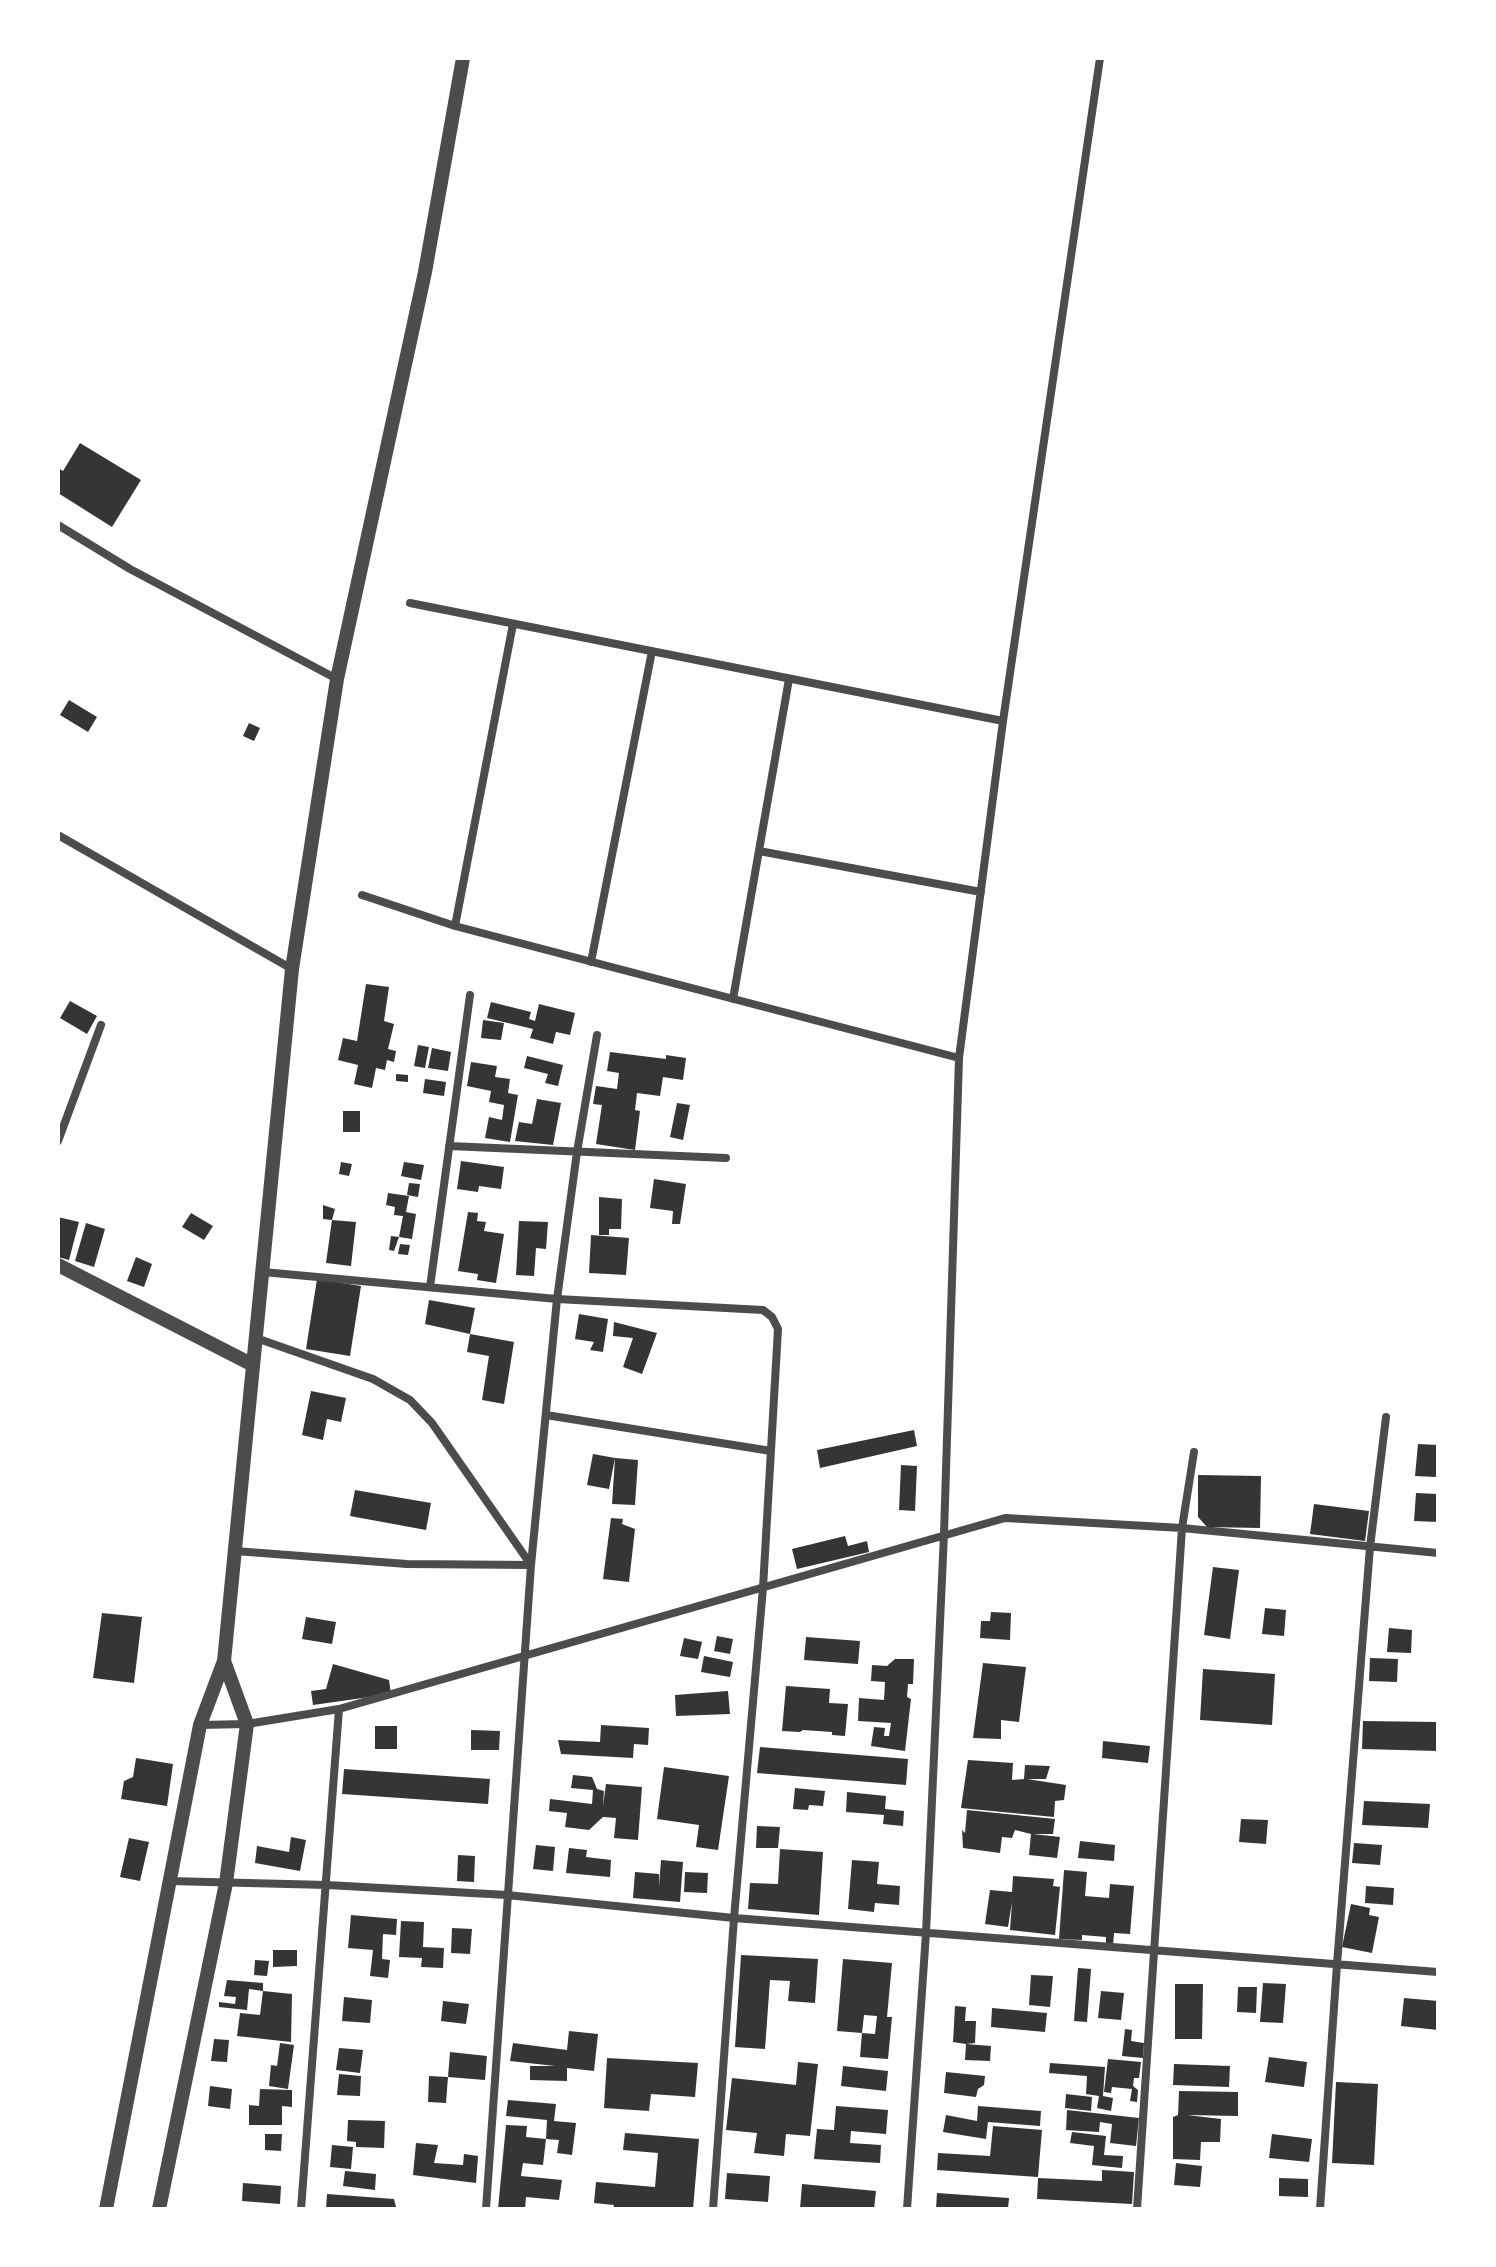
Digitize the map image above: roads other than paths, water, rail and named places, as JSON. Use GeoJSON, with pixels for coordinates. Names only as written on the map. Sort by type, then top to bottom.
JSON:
{"type":"FeatureCollection","features":[{"type":"Feature","properties":{"kind":"street"},"geometry":{"type":"LineString","coordinates":[[106,2209],[200,1725],[224,1661],[292,969],[337,679],[425,272],[463,58]]}},
{"type":"Feature","properties":{"kind":"street"},"geometry":{"type":"LineString","coordinates":[[907,2209],[926,1933],[944,1534],[959,1058],[1003,721],[1100,58]]}},
{"type":"Feature","properties":{"kind":"street"},"geometry":{"type":"LineString","coordinates":[[58,525],[130,569],[337,679]]}},
{"type":"Feature","properties":{"kind":"street"},"geometry":{"type":"LineString","coordinates":[[410,603],[1003,721]]}},
{"type":"Feature","properties":{"kind":"street"},"geometry":{"type":"LineString","coordinates":[[455,926],[513,624]]}},
{"type":"Feature","properties":{"kind":"street"},"geometry":{"type":"LineString","coordinates":[[591,962],[652,651]]}},
{"type":"Feature","properties":{"kind":"street"},"geometry":{"type":"LineString","coordinates":[[733,999],[789,679]]}},
{"type":"Feature","properties":{"kind":"street"},"geometry":{"type":"LineString","coordinates":[[58,835],[292,969]]}},
{"type":"Feature","properties":{"kind":"street"},"geometry":{"type":"LineString","coordinates":[[759,851],[981,892]]}},
{"type":"Feature","properties":{"kind":"street"},"geometry":{"type":"LineString","coordinates":[[362,895],[455,926],[959,1058]]}},
{"type":"Feature","properties":{"kind":"street"},"geometry":{"type":"LineString","coordinates":[[430,1287],[470,995]]}},
{"type":"Feature","properties":{"kind":"street"},"geometry":{"type":"LineString","coordinates":[[58,1141],[101,1025]]}},
{"type":"Feature","properties":{"kind":"street"},"geometry":{"type":"LineString","coordinates":[[486,2209],[531,1565],[557,1299],[597,1035]]}},
{"type":"Feature","properties":{"kind":"street"},"geometry":{"type":"LineString","coordinates":[[449,1146],[726,1158]]}},
{"type":"Feature","properties":{"kind":"street"},"geometry":{"type":"LineString","coordinates":[[58,1265],[253,1365]]}},
{"type":"Feature","properties":{"kind":"street"},"geometry":{"type":"LineString","coordinates":[[263,1272],[557,1299],[763,1310],[772,1317],[778,1329],[763,1588],[734,1918],[713,2209]]}},
{"type":"Feature","properties":{"kind":"street"},"geometry":{"type":"LineString","coordinates":[[256,1338],[373,1379],[410,1400],[432,1423],[531,1565]]}},
{"type":"Feature","properties":{"kind":"street"},"geometry":{"type":"LineString","coordinates":[[546,1415],[771,1451]]}},
{"type":"Feature","properties":{"kind":"street"},"geometry":{"type":"LineString","coordinates":[[1320,2209],[1370,1547],[1386,1417]]}},
{"type":"Feature","properties":{"kind":"street"},"geometry":{"type":"LineString","coordinates":[[1137,2209],[1182,1528],[1194,1452]]}},
{"type":"Feature","properties":{"kind":"street"},"geometry":{"type":"LineString","coordinates":[[200,1725],[247,1724],[339,1709],[1005,1518],[1182,1528],[1438,1553]]}},
{"type":"Feature","properties":{"kind":"street"},"geometry":{"type":"LineString","coordinates":[[235,1551],[407,1564],[531,1565]]}},
{"type":"Feature","properties":{"kind":"street"},"geometry":{"type":"LineString","coordinates":[[159,2209],[226,1883],[247,1724],[224,1661]]}},
{"type":"Feature","properties":{"kind":"street"},"geometry":{"type":"LineString","coordinates":[[301,2209],[339,1709]]}},
{"type":"Feature","properties":{"kind":"street"},"geometry":{"type":"LineString","coordinates":[[169,1881],[327,1885],[507,1895],[734,1918],[1438,1972]]}}]}
